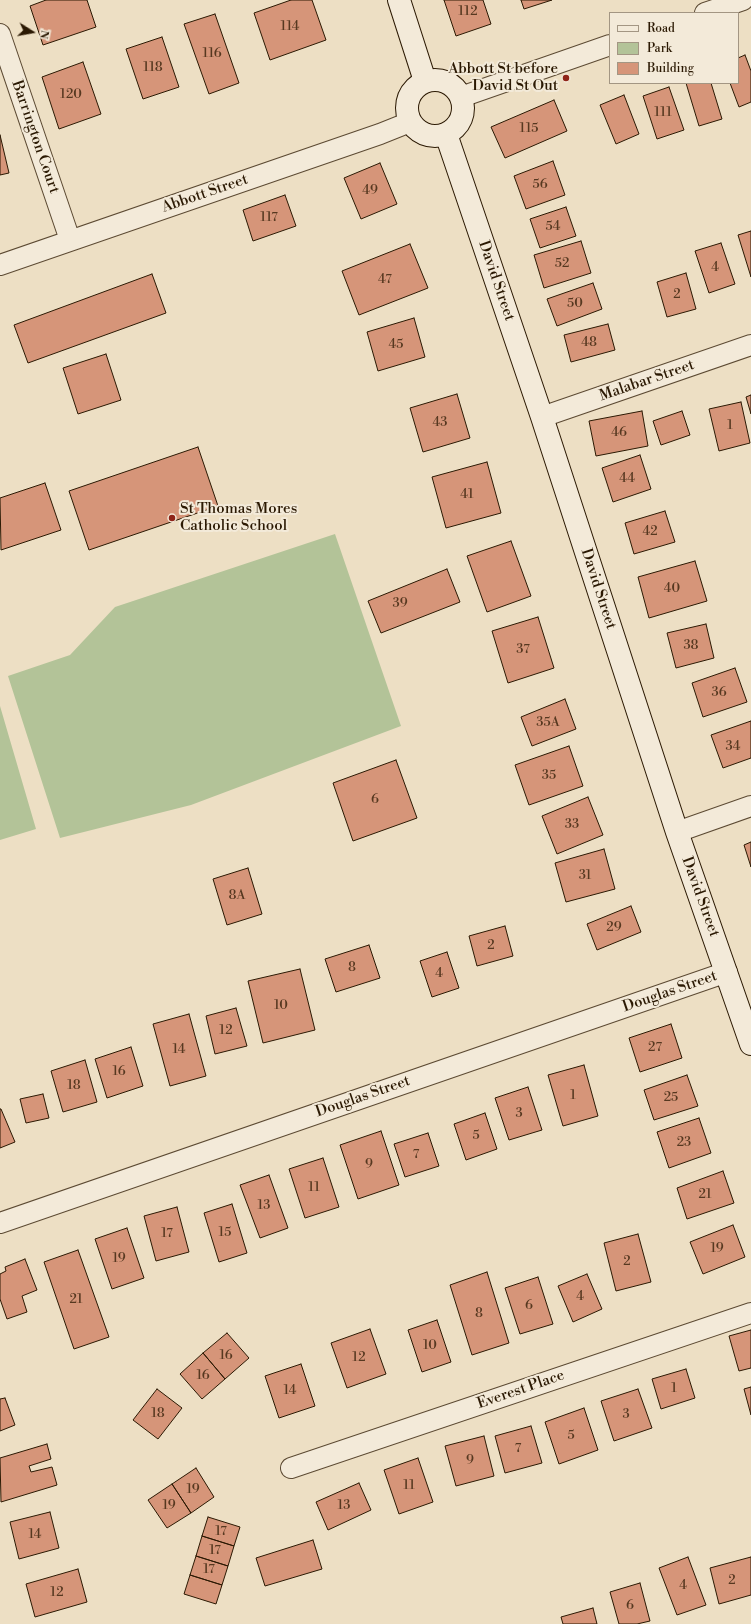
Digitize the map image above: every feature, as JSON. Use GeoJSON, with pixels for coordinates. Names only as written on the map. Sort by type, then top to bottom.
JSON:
{"type":"FeatureCollection","features":[{"type":"Feature","properties":{"kind":"street"},"geometry":{"type":"LineString","coordinates":[[399,0],[425,81]]}},
{"type":"Feature","properties":{"kind":"street"},"geometry":{"type":"LineString","coordinates":[[708,12],[743,0]]}},
{"type":"Feature","properties":{"kind":"street","name":"Barrington Court"},"geometry":{"type":"LineString","coordinates":[[0,34],[70,240]]}},
{"type":"Feature","properties":{"kind":"street"},"geometry":{"type":"LineString","coordinates":[[461,97],[609,45]]}},
{"type":"Feature","properties":{"kind":"street"},"geometry":{"type":"LineString","coordinates":[[436,79],[446,82],[455,88],[461,97],[463,106],[461,118],[454,129],[446,134],[438,136],[426,135],[419,131],[410,122],[407,110],[408,98],[415,88],[425,81],[436,79]]}},
{"type":"Feature","properties":{"kind":"street","name":"Abbott Street"},"geometry":{"type":"LineString","coordinates":[[0,264],[380,134],[410,122]]}},
{"type":"Feature","properties":{"kind":"street","name":"David Street"},"geometry":{"type":"LineString","coordinates":[[446,134],[542,417],[677,832],[751,1044]]}},
{"type":"Feature","properties":{"kind":"street","name":"Malabar Street"},"geometry":{"type":"LineString","coordinates":[[542,417],[751,345]]}},
{"type":"Feature","properties":{"kind":"street"},"geometry":{"type":"LineString","coordinates":[[677,832],[751,806]]}},
{"type":"Feature","properties":{"kind":"street","name":"Douglas Street"},"geometry":{"type":"LineString","coordinates":[[0,1223],[727,972]]}},
{"type":"Feature","properties":{"kind":"street","name":"Everest Place"},"geometry":{"type":"LineString","coordinates":[[291,1468],[751,1313]]}},
{"type":"Feature","properties":{"kind":"green space"},"geometry":{"type":"Polygon","coordinates":[[[335,534],[401,726],[191,805],[60,838],[8,676],[70,655],[115,607],[335,534]]]}},
{"type":"Feature","properties":{"kind":"green space"},"geometry":{"type":"Polygon","coordinates":[[[0,706],[36,829],[0,840],[0,706]]]}},
{"type":"Feature","properties":{"kind":"building"},"geometry":{"type":"Polygon","coordinates":[[[46,0],[87,0],[96,27],[43,45],[30,6],[46,0]]]}},
{"type":"Feature","properties":{"kind":"building"},"geometry":{"type":"Polygon","coordinates":[[[291,0],[312,0],[326,40],[270,60],[254,13],[291,0]]]}},
{"type":"Feature","properties":{"kind":"building"},"geometry":{"type":"Polygon","coordinates":[[[444,0],[483,0],[491,24],[456,36],[444,0]]]}},
{"type":"Feature","properties":{"kind":"building"},"geometry":{"type":"Polygon","coordinates":[[[521,0],[552,0],[524,9],[521,0]]]}},
{"type":"Feature","properties":{"kind":"building"},"geometry":{"type":"Polygon","coordinates":[[[215,14],[239,83],[209,94],[184,24],[215,14]]]}},
{"type":"Feature","properties":{"kind":"building"},"geometry":{"type":"Polygon","coordinates":[[[162,37],[179,87],[143,99],[126,49],[162,37]]]}},
{"type":"Feature","properties":{"kind":"building"},"geometry":{"type":"Polygon","coordinates":[[[745,55],[751,71],[751,102],[739,107],[730,84],[739,84],[739,58],[745,55]]]}},
{"type":"Feature","properties":{"kind":"building"},"geometry":{"type":"Polygon","coordinates":[[[83,62],[101,114],[59,129],[42,77],[83,62]]]}},
{"type":"Feature","properties":{"kind":"building"},"geometry":{"type":"Polygon","coordinates":[[[686,84],[711,84],[722,119],[699,126],[686,84]]]}},
{"type":"Feature","properties":{"kind":"building"},"geometry":{"type":"Polygon","coordinates":[[[669,87],[684,130],[657,139],[643,96],[669,87]]]}},
{"type":"Feature","properties":{"kind":"building"},"geometry":{"type":"Polygon","coordinates":[[[624,95],[639,134],[616,144],[600,105],[624,95]]]}},
{"type":"Feature","properties":{"kind":"building"},"geometry":{"type":"Polygon","coordinates":[[[554,100],[567,131],[505,158],[491,127],[554,100]]]}},
{"type":"Feature","properties":{"kind":"building"},"geometry":{"type":"Polygon","coordinates":[[[0,135],[9,173],[0,175],[0,135]]]}},
{"type":"Feature","properties":{"kind":"building"},"geometry":{"type":"Polygon","coordinates":[[[553,161],[565,195],[526,209],[514,176],[553,161]]]}},
{"type":"Feature","properties":{"kind":"building"},"geometry":{"type":"Polygon","coordinates":[[[380,163],[397,204],[361,219],[344,178],[380,163]]]}},
{"type":"Feature","properties":{"kind":"building"},"geometry":{"type":"Polygon","coordinates":[[[285,195],[296,226],[253,241],[243,210],[285,195]]]}},
{"type":"Feature","properties":{"kind":"building"},"geometry":{"type":"Polygon","coordinates":[[[566,207],[576,236],[540,248],[530,219],[566,207]]]}},
{"type":"Feature","properties":{"kind":"building"},"geometry":{"type":"Polygon","coordinates":[[[751,231],[751,277],[738,235],[751,231]]]}},
{"type":"Feature","properties":{"kind":"building"},"geometry":{"type":"Polygon","coordinates":[[[581,241],[591,273],[544,288],[534,255],[581,241]]]}},
{"type":"Feature","properties":{"kind":"building"},"geometry":{"type":"Polygon","coordinates":[[[721,243],[735,284],[709,293],[695,251],[721,243]]]}},
{"type":"Feature","properties":{"kind":"building"},"geometry":{"type":"Polygon","coordinates":[[[410,244],[428,288],[359,315],[342,271],[410,244]]]}},
{"type":"Feature","properties":{"kind":"building"},"geometry":{"type":"Polygon","coordinates":[[[686,273],[696,309],[667,317],[657,282],[686,273]]]}},
{"type":"Feature","properties":{"kind":"building"},"geometry":{"type":"Polygon","coordinates":[[[152,274],[166,313],[28,363],[14,325],[152,274]]]}},
{"type":"Feature","properties":{"kind":"building"},"geometry":{"type":"Polygon","coordinates":[[[593,283],[602,309],[557,326],[547,299],[593,283]]]}},
{"type":"Feature","properties":{"kind":"building"},"geometry":{"type":"Polygon","coordinates":[[[414,318],[425,357],[378,371],[367,332],[414,318]]]}},
{"type":"Feature","properties":{"kind":"building"},"geometry":{"type":"Polygon","coordinates":[[[608,324],[615,350],[571,362],[564,335],[608,324]]]}},
{"type":"Feature","properties":{"kind":"building"},"geometry":{"type":"Polygon","coordinates":[[[106,354],[121,400],[78,414],[63,368],[106,354]]]}},
{"type":"Feature","properties":{"kind":"building"},"geometry":{"type":"Polygon","coordinates":[[[457,394],[470,438],[423,452],[410,408],[457,394]]]}},
{"type":"Feature","properties":{"kind":"building"},"geometry":{"type":"Polygon","coordinates":[[[751,395],[751,414],[746,397],[751,395]]]}},
{"type":"Feature","properties":{"kind":"building"},"geometry":{"type":"Polygon","coordinates":[[[741,402],[750,443],[719,451],[709,409],[741,402]]]}},
{"type":"Feature","properties":{"kind":"building"},"geometry":{"type":"Polygon","coordinates":[[[642,411],[648,446],[596,456],[589,421],[642,411]]]}},
{"type":"Feature","properties":{"kind":"building"},"geometry":{"type":"Polygon","coordinates":[[[682,411],[690,435],[661,445],[653,421],[682,411]]]}},
{"type":"Feature","properties":{"kind":"building"},"geometry":{"type":"Polygon","coordinates":[[[198,447],[218,506],[89,550],[69,491],[198,447]]]}},
{"type":"Feature","properties":{"kind":"building"},"geometry":{"type":"Polygon","coordinates":[[[640,455],[651,489],[613,502],[602,468],[640,455]]]}},
{"type":"Feature","properties":{"kind":"building"},"geometry":{"type":"Polygon","coordinates":[[[487,462],[501,513],[446,528],[432,477],[487,462]]]}},
{"type":"Feature","properties":{"kind":"building"},"geometry":{"type":"Polygon","coordinates":[[[45,483],[61,530],[1,550],[0,498],[45,483]]]}},
{"type":"Feature","properties":{"kind":"building"},"geometry":{"type":"Polygon","coordinates":[[[665,511],[675,542],[634,554],[625,523],[665,511]]]}},
{"type":"Feature","properties":{"kind":"building"},"geometry":{"type":"Polygon","coordinates":[[[511,541],[531,596],[487,612],[467,556],[511,541]]]}},
{"type":"Feature","properties":{"kind":"building"},"geometry":{"type":"Polygon","coordinates":[[[695,561],[707,601],[649,618],[638,577],[695,561]]]}},
{"type":"Feature","properties":{"kind":"building"},"geometry":{"type":"Polygon","coordinates":[[[447,569],[460,602],[381,633],[368,601],[447,569]]]}},
{"type":"Feature","properties":{"kind":"building"},"geometry":{"type":"Polygon","coordinates":[[[538,617],[554,668],[508,683],[492,631],[538,617]]]}},
{"type":"Feature","properties":{"kind":"building"},"geometry":{"type":"Polygon","coordinates":[[[706,624],[714,658],[676,668],[667,633],[706,624]]]}},
{"type":"Feature","properties":{"kind":"building"},"geometry":{"type":"Polygon","coordinates":[[[735,668],[747,702],[703,717],[692,683],[735,668]]]}},
{"type":"Feature","properties":{"kind":"building"},"geometry":{"type":"Polygon","coordinates":[[[565,699],[576,729],[532,746],[521,717],[565,699]]]}},
{"type":"Feature","properties":{"kind":"building"},"geometry":{"type":"Polygon","coordinates":[[[751,721],[751,758],[723,768],[711,735],[751,721]]]}},
{"type":"Feature","properties":{"kind":"building"},"geometry":{"type":"Polygon","coordinates":[[[569,746],[583,786],[529,805],[515,765],[569,746]]]}},
{"type":"Feature","properties":{"kind":"building"},"geometry":{"type":"Polygon","coordinates":[[[396,760],[417,818],[353,841],[333,783],[396,760]]]}},
{"type":"Feature","properties":{"kind":"building"},"geometry":{"type":"Polygon","coordinates":[[[588,797],[603,835],[557,854],[542,816],[588,797]]]}},
{"type":"Feature","properties":{"kind":"building"},"geometry":{"type":"Polygon","coordinates":[[[751,842],[751,867],[744,845],[751,842]]]}},
{"type":"Feature","properties":{"kind":"building"},"geometry":{"type":"Polygon","coordinates":[[[604,849],[615,889],[566,902],[555,863],[604,849]]]}},
{"type":"Feature","properties":{"kind":"building"},"geometry":{"type":"Polygon","coordinates":[[[248,868],[262,914],[227,925],[213,879],[248,868]]]}},
{"type":"Feature","properties":{"kind":"building"},"geometry":{"type":"Polygon","coordinates":[[[631,906],[641,932],[597,950],[587,924],[631,906]]]}},
{"type":"Feature","properties":{"kind":"building"},"geometry":{"type":"Polygon","coordinates":[[[505,926],[513,956],[477,966],[469,936],[505,926]]]}},
{"type":"Feature","properties":{"kind":"building"},"geometry":{"type":"Polygon","coordinates":[[[369,945],[380,978],[336,992],[325,959],[369,945]]]}},
{"type":"Feature","properties":{"kind":"building"},"geometry":{"type":"Polygon","coordinates":[[[447,952],[459,988],[432,997],[420,961],[447,952]]]}},
{"type":"Feature","properties":{"kind":"building"},"geometry":{"type":"Polygon","coordinates":[[[300,969],[315,1030],[263,1043],[248,981],[300,969]]]}},
{"type":"Feature","properties":{"kind":"building"},"geometry":{"type":"Polygon","coordinates":[[[236,1008],[247,1046],[215,1054],[206,1016],[236,1008]]]}},
{"type":"Feature","properties":{"kind":"building"},"geometry":{"type":"Polygon","coordinates":[[[189,1014],[206,1076],[170,1086],[153,1024],[189,1014]]]}},
{"type":"Feature","properties":{"kind":"building"},"geometry":{"type":"Polygon","coordinates":[[[671,1024],[682,1058],[640,1072],[629,1038],[671,1024]]]}},
{"type":"Feature","properties":{"kind":"building"},"geometry":{"type":"Polygon","coordinates":[[[131,1047],[143,1086],[107,1098],[95,1059],[131,1047]]]}},
{"type":"Feature","properties":{"kind":"building"},"geometry":{"type":"Polygon","coordinates":[[[85,1060],[97,1102],[63,1112],[51,1071],[85,1060]]]}},
{"type":"Feature","properties":{"kind":"building"},"geometry":{"type":"Polygon","coordinates":[[[584,1065],[598,1116],[563,1126],[548,1075],[584,1065]]]}},
{"type":"Feature","properties":{"kind":"building"},"geometry":{"type":"Polygon","coordinates":[[[687,1075],[698,1106],[654,1120],[644,1090],[687,1075]]]}},
{"type":"Feature","properties":{"kind":"building"},"geometry":{"type":"Polygon","coordinates":[[[528,1087],[542,1130],[509,1140],[495,1098],[528,1087]]]}},
{"type":"Feature","properties":{"kind":"building"},"geometry":{"type":"Polygon","coordinates":[[[43,1094],[49,1118],[26,1123],[20,1099],[43,1094]]]}},
{"type":"Feature","properties":{"kind":"building"},"geometry":{"type":"Polygon","coordinates":[[[0,1109],[15,1142],[0,1148],[0,1109]]]}},
{"type":"Feature","properties":{"kind":"building"},"geometry":{"type":"Polygon","coordinates":[[[485,1113],[497,1149],[466,1160],[454,1124],[485,1113]]]}},
{"type":"Feature","properties":{"kind":"building"},"geometry":{"type":"Polygon","coordinates":[[[699,1118],[711,1153],[669,1168],[657,1132],[699,1118]]]}},
{"type":"Feature","properties":{"kind":"building"},"geometry":{"type":"Polygon","coordinates":[[[381,1131],[399,1185],[358,1199],[340,1145],[381,1131]]]}},
{"type":"Feature","properties":{"kind":"building"},"geometry":{"type":"Polygon","coordinates":[[[428,1133],[439,1166],[405,1177],[394,1144],[428,1133]]]}},
{"type":"Feature","properties":{"kind":"building"},"geometry":{"type":"Polygon","coordinates":[[[323,1158],[339,1207],[305,1218],[289,1169],[323,1158]]]}},
{"type":"Feature","properties":{"kind":"building"},"geometry":{"type":"Polygon","coordinates":[[[723,1171],[734,1203],[687,1219],[677,1188],[723,1171]]]}},
{"type":"Feature","properties":{"kind":"building"},"geometry":{"type":"Polygon","coordinates":[[[269,1175],[288,1228],[260,1238],[240,1185],[269,1175]]]}},
{"type":"Feature","properties":{"kind":"building"},"geometry":{"type":"Polygon","coordinates":[[[232,1204],[247,1253],[219,1262],[204,1213],[232,1204]]]}},
{"type":"Feature","properties":{"kind":"building"},"geometry":{"type":"Polygon","coordinates":[[[177,1207],[189,1252],[156,1261],[144,1216],[177,1207]]]}},
{"type":"Feature","properties":{"kind":"building"},"geometry":{"type":"Polygon","coordinates":[[[733,1225],[745,1257],[703,1274],[690,1242],[733,1225]]]}},
{"type":"Feature","properties":{"kind":"building"},"geometry":{"type":"Polygon","coordinates":[[[127,1228],[144,1278],[112,1289],[95,1239],[127,1228]]]}},
{"type":"Feature","properties":{"kind":"building"},"geometry":{"type":"Polygon","coordinates":[[[638,1234],[651,1282],[616,1291],[604,1243],[638,1234]]]}},
{"type":"Feature","properties":{"kind":"building"},"geometry":{"type":"Polygon","coordinates":[[[78,1250],[109,1337],[74,1349],[44,1262],[78,1250]]]}},
{"type":"Feature","properties":{"kind":"building"},"geometry":{"type":"Polygon","coordinates":[[[25,1259],[37,1290],[22,1296],[27,1312],[7,1319],[0,1299],[0,1274],[6,1271],[5,1267],[25,1259]]]}},
{"type":"Feature","properties":{"kind":"building"},"geometry":{"type":"Polygon","coordinates":[[[487,1272],[509,1343],[472,1355],[450,1285],[487,1272]]]}},
{"type":"Feature","properties":{"kind":"building"},"geometry":{"type":"Polygon","coordinates":[[[587,1274],[602,1309],[573,1322],[558,1286],[587,1274]]]}},
{"type":"Feature","properties":{"kind":"building"},"geometry":{"type":"Polygon","coordinates":[[[538,1277],[553,1324],[520,1334],[505,1288],[538,1277]]]}},
{"type":"Feature","properties":{"kind":"building"},"geometry":{"type":"Polygon","coordinates":[[[437,1320],[451,1362],[422,1372],[408,1330],[437,1320]]]}},
{"type":"Feature","properties":{"kind":"building"},"geometry":{"type":"Polygon","coordinates":[[[370,1329],[386,1374],[347,1388],[331,1343],[370,1329]]]}},
{"type":"Feature","properties":{"kind":"building"},"geometry":{"type":"Polygon","coordinates":[[[751,1330],[751,1368],[739,1371],[729,1336],[751,1330]]]}},
{"type":"Feature","properties":{"kind":"building"},"geometry":{"type":"Polygon","coordinates":[[[227,1333],[249,1358],[225,1379],[203,1353],[227,1333]]]}},
{"type":"Feature","properties":{"kind":"building"},"geometry":{"type":"Polygon","coordinates":[[[203,1353],[225,1379],[202,1399],[180,1374],[203,1353]]]}},
{"type":"Feature","properties":{"kind":"building"},"geometry":{"type":"Polygon","coordinates":[[[301,1364],[315,1406],[279,1418],[265,1376],[301,1364]]]}},
{"type":"Feature","properties":{"kind":"building"},"geometry":{"type":"Polygon","coordinates":[[[686,1369],[695,1398],[661,1409],[652,1379],[686,1369]]]}},
{"type":"Feature","properties":{"kind":"building"},"geometry":{"type":"Polygon","coordinates":[[[751,1387],[751,1415],[744,1389],[751,1387]]]}},
{"type":"Feature","properties":{"kind":"building"},"geometry":{"type":"Polygon","coordinates":[[[157,1389],[182,1408],[158,1439],[133,1420],[157,1389]]]}},
{"type":"Feature","properties":{"kind":"building"},"geometry":{"type":"Polygon","coordinates":[[[638,1389],[652,1428],[614,1441],[601,1401],[638,1389]]]}},
{"type":"Feature","properties":{"kind":"building"},"geometry":{"type":"Polygon","coordinates":[[[5,1398],[15,1425],[0,1431],[0,1399],[5,1398]]]}},
{"type":"Feature","properties":{"kind":"building"},"geometry":{"type":"Polygon","coordinates":[[[584,1408],[598,1450],[559,1464],[545,1422],[584,1408]]]}},
{"type":"Feature","properties":{"kind":"building"},"geometry":{"type":"Polygon","coordinates":[[[531,1426],[542,1463],[505,1473],[495,1436],[531,1426]]]}},
{"type":"Feature","properties":{"kind":"building"},"geometry":{"type":"Polygon","coordinates":[[[484,1436],[494,1476],[456,1486],[445,1446],[484,1436]]]}},
{"type":"Feature","properties":{"kind":"building"},"geometry":{"type":"Polygon","coordinates":[[[47,1444],[51,1459],[29,1466],[31,1472],[52,1467],[57,1485],[1,1502],[0,1458],[47,1444]]]}},
{"type":"Feature","properties":{"kind":"building"},"geometry":{"type":"Polygon","coordinates":[[[418,1458],[433,1502],[399,1514],[384,1470],[418,1458]]]}},
{"type":"Feature","properties":{"kind":"building"},"geometry":{"type":"Polygon","coordinates":[[[196,1468],[214,1497],[191,1513],[172,1484],[196,1468]]]}},
{"type":"Feature","properties":{"kind":"building"},"geometry":{"type":"Polygon","coordinates":[[[359,1483],[371,1510],[328,1530],[316,1502],[359,1483]]]}},
{"type":"Feature","properties":{"kind":"building"},"geometry":{"type":"Polygon","coordinates":[[[172,1484],[191,1513],[167,1528],[148,1500],[172,1484]]]}},
{"type":"Feature","properties":{"kind":"building"},"geometry":{"type":"Polygon","coordinates":[[[50,1512],[59,1548],[19,1559],[10,1522],[50,1512]]]}},
{"type":"Feature","properties":{"kind":"building"},"geometry":{"type":"Polygon","coordinates":[[[208,1517],[240,1527],[234,1546],[202,1536],[208,1517]]]}},
{"type":"Feature","properties":{"kind":"building"},"geometry":{"type":"Polygon","coordinates":[[[202,1536],[234,1546],[228,1566],[196,1556],[202,1536]]]}},
{"type":"Feature","properties":{"kind":"building"},"geometry":{"type":"Polygon","coordinates":[[[313,1540],[322,1569],[265,1586],[256,1558],[313,1540]]]}},
{"type":"Feature","properties":{"kind":"building"},"geometry":{"type":"Polygon","coordinates":[[[196,1556],[228,1566],[222,1585],[190,1575],[196,1556]]]}},
{"type":"Feature","properties":{"kind":"building"},"geometry":{"type":"Polygon","coordinates":[[[688,1557],[706,1605],[677,1615],[659,1568],[688,1557]]]}},
{"type":"Feature","properties":{"kind":"building"},"geometry":{"type":"Polygon","coordinates":[[[751,1557],[751,1595],[719,1604],[710,1568],[751,1557]]]}},
{"type":"Feature","properties":{"kind":"building"},"geometry":{"type":"Polygon","coordinates":[[[78,1569],[87,1602],[35,1617],[26,1584],[78,1569]]]}},
{"type":"Feature","properties":{"kind":"building"},"geometry":{"type":"Polygon","coordinates":[[[190,1575],[222,1585],[216,1604],[184,1594],[190,1575]]]}},
{"type":"Feature","properties":{"kind":"building"},"geometry":{"type":"Polygon","coordinates":[[[640,1583],[650,1621],[637,1624],[619,1624],[610,1592],[640,1583]]]}},
{"type":"Feature","properties":{"kind":"building"},"geometry":{"type":"Polygon","coordinates":[[[593,1608],[597,1624],[563,1624],[561,1617],[593,1608]]]}},
{"type":"Feature","properties":{"kind":"place","name":"Abbott St before David St Out"},"geometry":{"type":"Point","coordinates":[566,78]}},
{"type":"Feature","properties":{"kind":"place","name":"St Thomas Mores Catholic School"},"geometry":{"type":"Point","coordinates":[172,518]}}]}
